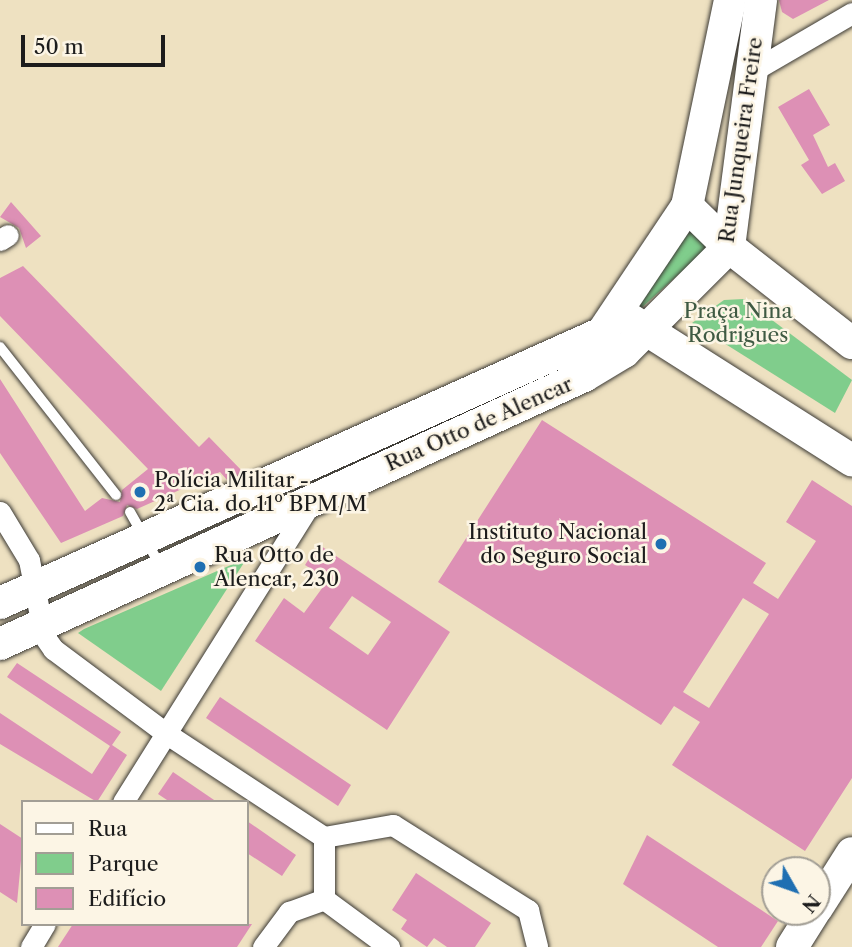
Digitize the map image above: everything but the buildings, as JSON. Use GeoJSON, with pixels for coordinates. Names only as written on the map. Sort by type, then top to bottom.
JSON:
{"type":"FeatureCollection","features":[{"type":"Feature","properties":{"kind":"main road","name":"Rua Junqueira Freire"},"geometry":{"type":"LineString","coordinates":[[621,313],[687,206],[730,0]]}},
{"type":"Feature","properties":{"kind":"main road","name":"Rua Junqueira Freire"},"geometry":{"type":"LineString","coordinates":[[647,332],[729,247],[749,73],[761,0]]}},
{"type":"Feature","properties":{"kind":"main road"},"geometry":{"type":"LineString","coordinates":[[687,206],[729,247],[852,343]]}},
{"type":"Feature","properties":{"kind":"main road"},"geometry":{"type":"LineString","coordinates":[[621,313],[852,460]]}},
{"type":"Feature","properties":{"kind":"main road","name":"Rua Otto de Alencar"},"geometry":{"type":"LineString","coordinates":[[0,603],[37,586],[139,524],[583,346],[621,313]]}},
{"type":"Feature","properties":{"kind":"main road","name":"Rua Otto de Alencar"},"geometry":{"type":"LineString","coordinates":[[0,644],[161,567],[584,376],[647,332]]}},
{"type":"Feature","properties":{"kind":"main road"},"geometry":{"type":"LineString","coordinates":[[831,886],[852,853]]}},
{"type":"Feature","properties":{"kind":"main road"},"geometry":{"type":"LineString","coordinates":[[792,947],[805,926]]}},
{"type":"Feature","properties":{"kind":"street"},"geometry":{"type":"LineString","coordinates":[[749,73],[852,13]]}},
{"type":"Feature","properties":{"kind":"street"},"geometry":{"type":"LineString","coordinates":[[124,800],[315,498]]}},
{"type":"Feature","properties":{"kind":"street"},"geometry":{"type":"LineString","coordinates":[[0,512],[37,586],[42,625],[53,649],[167,734],[324,837],[393,825],[528,910],[537,947]]}},
{"type":"Feature","properties":{"kind":"street"},"geometry":{"type":"LineString","coordinates":[[324,837],[324,899]]}},
{"type":"Feature","properties":{"kind":"street"},"geometry":{"type":"LineString","coordinates":[[263,947],[289,912],[324,899]]}},
{"type":"Feature","properties":{"kind":"street"},"geometry":{"type":"LineString","coordinates":[[324,899],[389,947]]}},
{"type":"Feature","properties":{"kind":"street"},"geometry":{"type":"LineString","coordinates":[[31,947],[44,926]]}},
{"type":"Feature","properties":{"kind":"lane"},"geometry":{"type":"LineString","coordinates":[[0,347],[116,495]]}},
{"type":"Feature","properties":{"kind":"lane"},"geometry":{"type":"LineString","coordinates":[[139,524],[161,567]]}},
{"type":"Feature","properties":{"kind":"green space","name":"Praça Nina Rodrigues"},"geometry":{"type":"Polygon","coordinates":[[[691,229],[709,247],[639,310],[637,305],[691,229]]]}},
{"type":"Feature","properties":{"kind":"green space","name":"Praça Nina Rodrigues"},"geometry":{"type":"Polygon","coordinates":[[[744,299],[852,380],[835,413],[692,323],[724,300],[744,299]]]}},
{"type":"Feature","properties":{"kind":"green space"},"geometry":{"type":"Polygon","coordinates":[[[247,558],[161,691],[78,633],[84,629],[247,558]]]}},
{"type":"Feature","properties":{"kind":"place","name":"Polícia Militar - 2ª Cia. do 11º BPM/M"},"geometry":{"type":"Point","coordinates":[140,492]}},
{"type":"Feature","properties":{"kind":"place","name":"Instituto Nacional do Seguro Social"},"geometry":{"type":"Point","coordinates":[661,544]}},
{"type":"Feature","properties":{"kind":"place","name":"Rua Otto de Alencar, 230"},"geometry":{"type":"Point","coordinates":[200,567]}}]}
